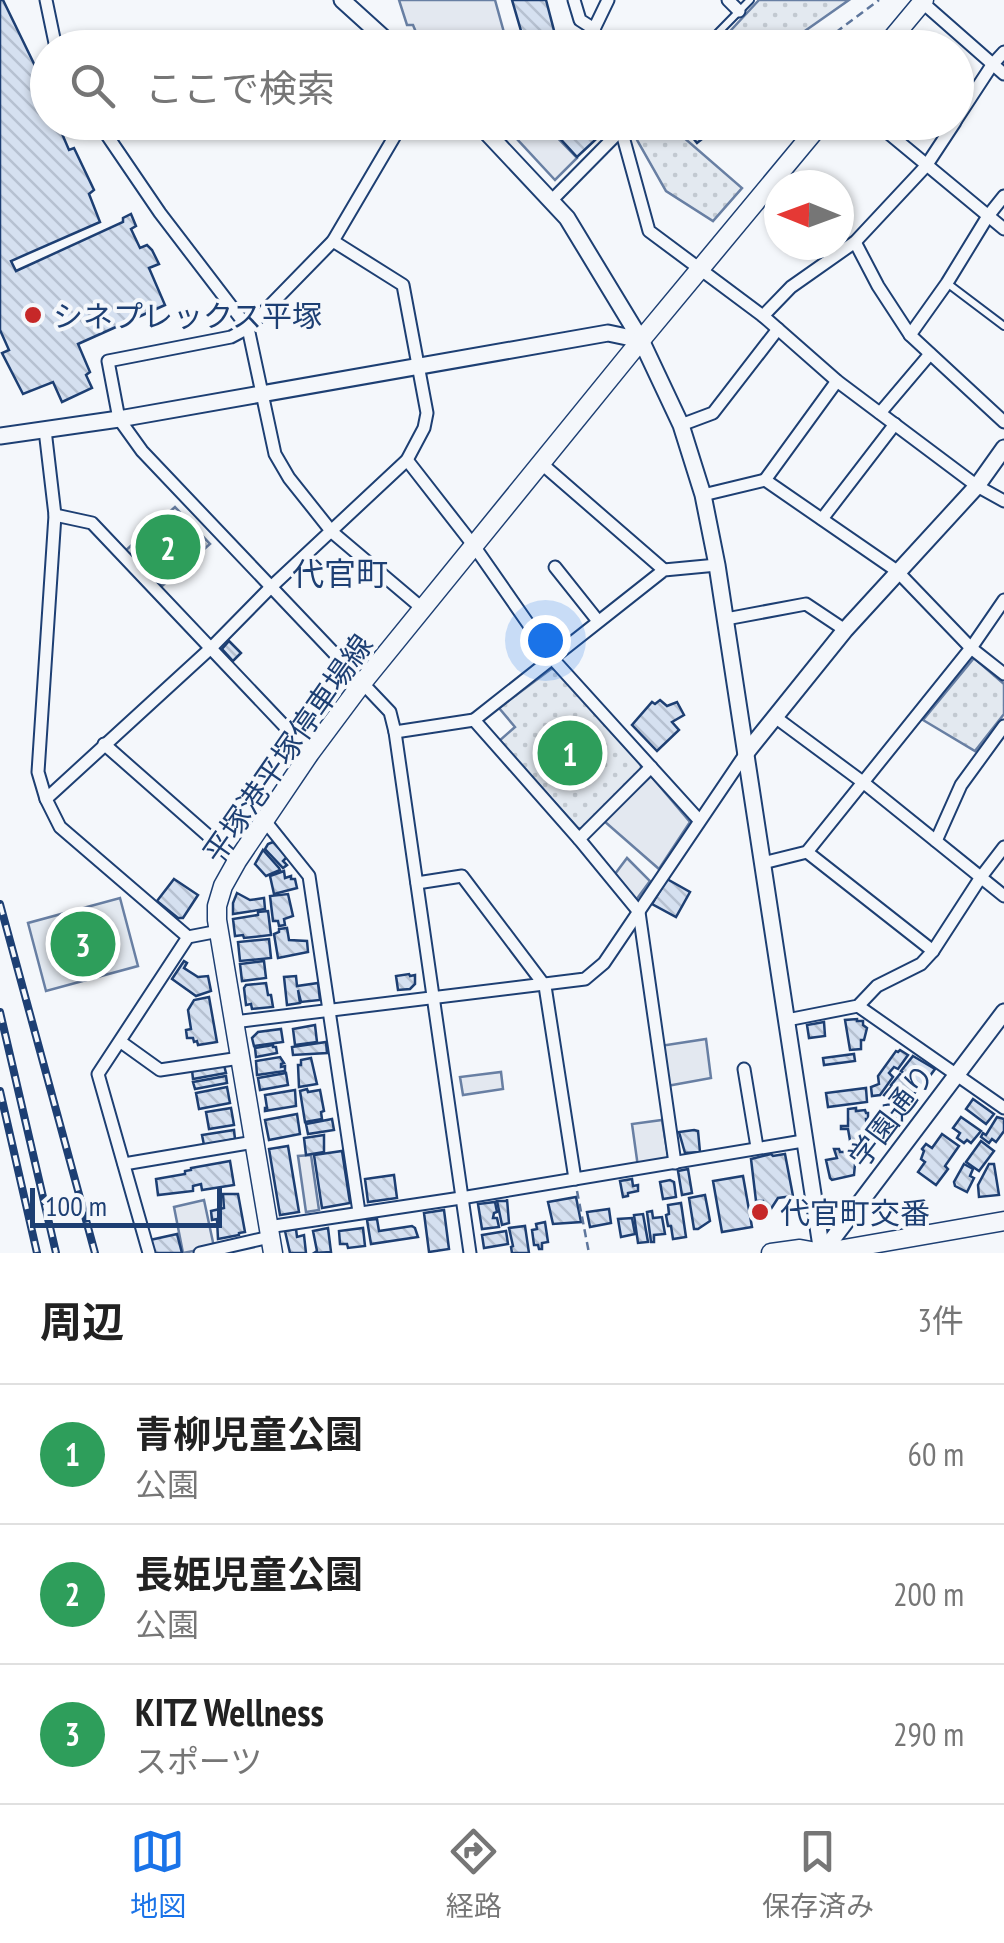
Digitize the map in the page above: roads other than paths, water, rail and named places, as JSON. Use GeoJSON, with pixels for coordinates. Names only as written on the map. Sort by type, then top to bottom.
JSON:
{"type":"FeatureCollection","features":[{"type":"Feature","properties":{"kind":"main road"},"geometry":{"type":"LineString","coordinates":[[899,30],[922,1]]}},
{"type":"Feature","properties":{"kind":"main road","name":"平塚港平塚停車場線"},"geometry":{"type":"LineString","coordinates":[[270,1239],[219,932],[217,906],[223,886],[362,682],[807,140]]}},
{"type":"Feature","properties":{"kind":"main road"},"geometry":{"type":"LineString","coordinates":[[771,1253],[800,1249],[821,1253],[1004,1221]]}},
{"type":"Feature","properties":{"kind":"street"},"geometry":{"type":"LineString","coordinates":[[46,0],[52,30]]}},
{"type":"Feature","properties":{"kind":"street"},"geometry":{"type":"LineString","coordinates":[[342,0],[374,30]]}},
{"type":"Feature","properties":{"kind":"street"},"geometry":{"type":"LineString","coordinates":[[574,0],[580,20],[594,29],[608,0]]}},
{"type":"Feature","properties":{"kind":"street"},"geometry":{"type":"LineString","coordinates":[[728,0],[739,11]]}},
{"type":"Feature","properties":{"kind":"street"},"geometry":{"type":"LineString","coordinates":[[922,1],[954,30]]}},
{"type":"Feature","properties":{"kind":"street"},"geometry":{"type":"LineString","coordinates":[[974,49],[1004,74]]}},
{"type":"Feature","properties":{"kind":"street"},"geometry":{"type":"LineString","coordinates":[[974,93],[1004,52]]}},
{"type":"Feature","properties":{"kind":"street"},"geometry":{"type":"LineString","coordinates":[[110,140],[160,214],[248,328],[275,454],[290,478],[332,532],[423,609]]}},
{"type":"Feature","properties":{"kind":"street"},"geometry":{"type":"LineString","coordinates":[[393,140],[333,241],[248,328],[232,338],[108,361],[119,419],[142,450],[390,712],[470,1253]]}},
{"type":"Feature","properties":{"kind":"street"},"geometry":{"type":"LineString","coordinates":[[499,140],[567,218],[640,340],[681,424],[704,496],[821,1253]]}},
{"type":"Feature","properties":{"kind":"street"},"geometry":{"type":"LineString","coordinates":[[551,200],[609,140]]}},
{"type":"Feature","properties":{"kind":"street"},"geometry":{"type":"LineString","coordinates":[[627,140],[649,230],[778,328],[837,381],[977,486],[1004,501]]}},
{"type":"Feature","properties":{"kind":"street"},"geometry":{"type":"LineString","coordinates":[[896,140],[1004,230]]}},
{"type":"Feature","properties":{"kind":"street"},"geometry":{"type":"LineString","coordinates":[[763,316],[790,287],[855,242],[926,166],[943,140]]}},
{"type":"Feature","properties":{"kind":"street"},"geometry":{"type":"LineString","coordinates":[[910,335],[1004,196]]}},
{"type":"Feature","properties":{"kind":"street"},"geometry":{"type":"LineString","coordinates":[[46,799],[407,460],[424,428],[427,413],[402,285],[333,241]]}},
{"type":"Feature","properties":{"kind":"street"},"geometry":{"type":"LineString","coordinates":[[855,242],[910,335],[1004,422]]}},
{"type":"Feature","properties":{"kind":"street"},"geometry":{"type":"LineString","coordinates":[[681,424],[712,413],[778,328]]}},
{"type":"Feature","properties":{"kind":"street"},"geometry":{"type":"LineString","coordinates":[[0,436],[119,419],[608,333],[640,340]]}},
{"type":"Feature","properties":{"kind":"street"},"geometry":{"type":"LineString","coordinates":[[880,413],[930,354]]}},
{"type":"Feature","properties":{"kind":"street"},"geometry":{"type":"LineString","coordinates":[[704,496],[765,480],[837,381]]}},
{"type":"Feature","properties":{"kind":"street"},"geometry":{"type":"LineString","coordinates":[[822,519],[895,424]]}},
{"type":"Feature","properties":{"kind":"street"},"geometry":{"type":"LineString","coordinates":[[45,430],[55,515],[38,772],[60,828],[188,937]]}},
{"type":"Feature","properties":{"kind":"street"},"geometry":{"type":"LineString","coordinates":[[234,1022],[585,980],[604,963],[746,753],[845,630],[977,486],[1004,448]]}},
{"type":"Feature","properties":{"kind":"street"},"geometry":{"type":"LineString","coordinates":[[407,460],[474,546],[552,658],[698,820]]}},
{"type":"Feature","properties":{"kind":"street"},"geometry":{"type":"LineString","coordinates":[[542,464],[664,570]]}},
{"type":"Feature","properties":{"kind":"street"},"geometry":{"type":"LineString","coordinates":[[765,480],[897,571],[971,648],[1004,674]]}},
{"type":"Feature","properties":{"kind":"street"},"geometry":{"type":"LineString","coordinates":[[55,515],[92,524],[310,753]]}},
{"type":"Feature","properties":{"kind":"street"},"geometry":{"type":"LineString","coordinates":[[395,732],[474,720],[664,570],[717,565]]}},
{"type":"Feature","properties":{"kind":"street"},"geometry":{"type":"LineString","coordinates":[[555,567],[598,622]]}},
{"type":"Feature","properties":{"kind":"street"},"geometry":{"type":"LineString","coordinates":[[762,863],[807,852],[971,648],[1004,600]]}},
{"type":"Feature","properties":{"kind":"street"},"geometry":{"type":"LineString","coordinates":[[726,620],[806,604],[845,630]]}},
{"type":"Feature","properties":{"kind":"street"},"geometry":{"type":"LineString","coordinates":[[775,717],[864,782],[1004,896]]}},
{"type":"Feature","properties":{"kind":"street"},"geometry":{"type":"LineString","coordinates":[[474,720],[639,912],[675,1163]]}},
{"type":"Feature","properties":{"kind":"street"},"geometry":{"type":"LineString","coordinates":[[936,841],[962,785],[1004,726]]}},
{"type":"Feature","properties":{"kind":"street"},"geometry":{"type":"LineString","coordinates":[[104,744],[237,861]]}},
{"type":"Feature","properties":{"kind":"street"},"geometry":{"type":"LineString","coordinates":[[579,839],[651,768]]}},
{"type":"Feature","properties":{"kind":"street"},"geometry":{"type":"LineString","coordinates":[[265,821],[309,876],[360,1212]]}},
{"type":"Feature","properties":{"kind":"street"},"geometry":{"type":"LineString","coordinates":[[787,1020],[858,1006],[877,986],[921,964],[1004,846]]}},
{"type":"Feature","properties":{"kind":"street"},"geometry":{"type":"LineString","coordinates":[[807,852],[933,951]]}},
{"type":"Feature","properties":{"kind":"street"},"geometry":{"type":"LineString","coordinates":[[417,882],[462,876],[545,986],[575,1178]]}},
{"type":"Feature","properties":{"kind":"street"},"geometry":{"type":"LineString","coordinates":[[150,1253],[98,1074],[188,937],[219,932]]}},
{"type":"Feature","properties":{"kind":"street"},"geometry":{"type":"LineString","coordinates":[[858,1006],[1004,1108]]}},
{"type":"Feature","properties":{"kind":"street","name":"学園通り"},"geometry":{"type":"LineString","coordinates":[[821,1253],[1004,1012]]}},
{"type":"Feature","properties":{"kind":"street"},"geometry":{"type":"LineString","coordinates":[[121,1042],[160,1070],[240,1058]]}},
{"type":"Feature","properties":{"kind":"street"},"geometry":{"type":"LineString","coordinates":[[744,1069],[757,1148]]}},
{"type":"Feature","properties":{"kind":"street"},"geometry":{"type":"LineString","coordinates":[[200,1253],[270,1239],[360,1212],[804,1141]]}},
{"type":"Feature","properties":{"kind":"street"},"geometry":{"type":"LineString","coordinates":[[124,1164],[254,1142]]}},
{"type":"Feature","properties":{"kind":"lane"},"geometry":{"type":"LineString","coordinates":[[721,30],[750,0]]}},
{"type":"Feature","properties":{"kind":"lane"},"geometry":{"type":"LineString","coordinates":[[947,283],[1004,326]]}},
{"type":"Feature","properties":{"kind":"railway"},"geometry":{"type":"LineString","coordinates":[[0,904],[95,1253]]}},
{"type":"Feature","properties":{"kind":"railway"},"geometry":{"type":"LineString","coordinates":[[0,1012],[56,1253]]}},
{"type":"Feature","properties":{"kind":"railway"},"geometry":{"type":"LineString","coordinates":[[0,1091],[37,1253]]}},
{"type":"Feature","properties":{"kind":"place","name":"シネプレックス平塚"},"geometry":{"type":"Point","coordinates":[33,315]}},
{"type":"Feature","properties":{"kind":"place","name":"長姫児童公園"},"geometry":{"type":"Point","coordinates":[168,547]}},
{"type":"Feature","properties":{"kind":"place","name":"青柳児童公園"},"geometry":{"type":"Point","coordinates":[570,753]}},
{"type":"Feature","properties":{"kind":"place","name":"KITZ Wellness"},"geometry":{"type":"Point","coordinates":[83,944]}},
{"type":"Feature","properties":{"kind":"place","name":"代官町交番"},"geometry":{"type":"Point","coordinates":[760,1212]}},
{"type":"Feature","properties":{"kind":"district","name":"代官町"},"geometry":{"type":"Point","coordinates":[340,573]}}]}
